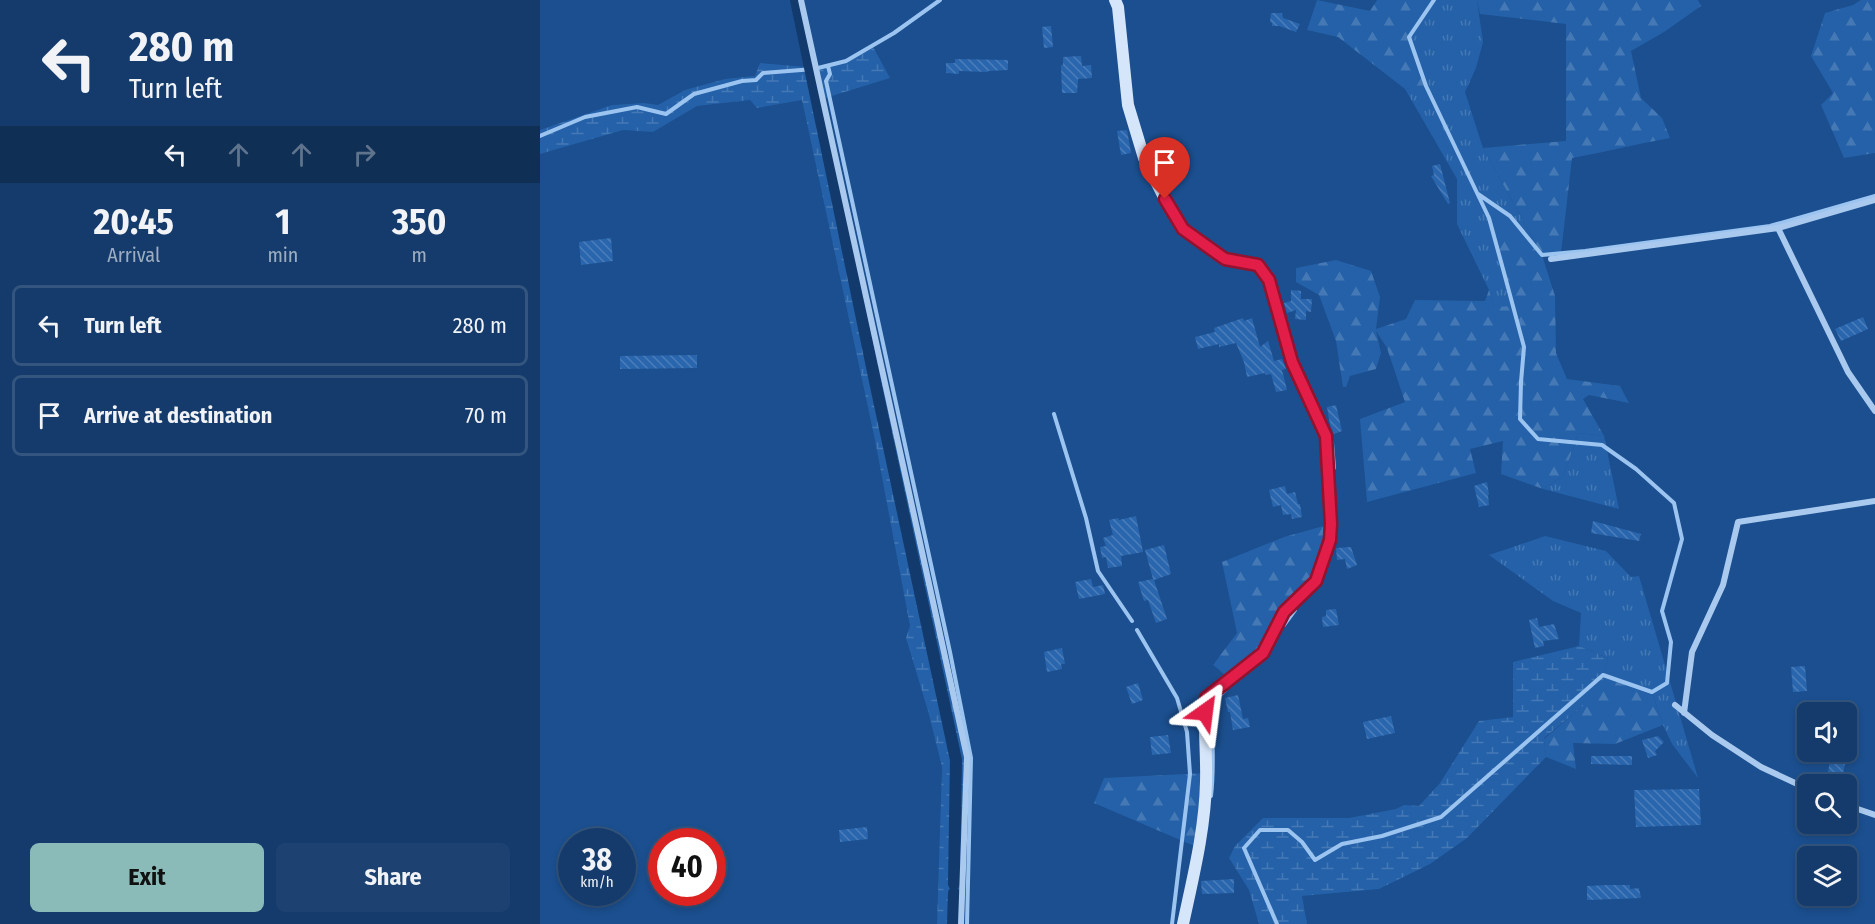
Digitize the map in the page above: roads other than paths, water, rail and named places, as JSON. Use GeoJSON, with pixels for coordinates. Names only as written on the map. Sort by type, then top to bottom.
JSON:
{"type":"FeatureCollection","features":[{"type":"Feature","properties":{"kind":"street"},"geometry":{"type":"LineString","coordinates":[[801,0],[967,758],[962,924]]}},
{"type":"Feature","properties":{"kind":"street"},"geometry":{"type":"LineString","coordinates":[[1115,0],[1119,7],[1128,105],[1144,158],[1183,229],[1225,259],[1258,265],[1269,280],[1292,362],[1326,436],[1330,540],[1316,581],[1284,612],[1263,653],[1206,698],[1206,783],[1199,848],[1183,924]]}},
{"type":"Feature","properties":{"kind":"street"},"geometry":{"type":"LineString","coordinates":[[1551,259],[1778,228],[1875,200]]}},
{"type":"Feature","properties":{"kind":"street"},"geometry":{"type":"LineString","coordinates":[[1778,228],[1844,365],[1875,411]]}},
{"type":"Feature","properties":{"kind":"street"},"geometry":{"type":"LineString","coordinates":[[1684,713],[1692,652],[1723,585],[1738,522],[1875,501]]}},
{"type":"Feature","properties":{"kind":"street"},"geometry":{"type":"LineString","coordinates":[[1675,705],[1712,735],[1761,767],[1797,784]]}},
{"type":"Feature","properties":{"kind":"street"},"geometry":{"type":"LineString","coordinates":[[1857,809],[1875,815]]}},
{"type":"Feature","properties":{"kind":"waterway"},"geometry":{"type":"LineString","coordinates":[[796,0],[956,760],[954,884]]}},
{"type":"Feature","properties":{"kind":"waterway"},"geometry":{"type":"LineString","coordinates":[[818,68],[846,61],[894,33],[940,0]]}},
{"type":"Feature","properties":{"kind":"waterway"},"geometry":{"type":"LineString","coordinates":[[1277,924],[1244,848],[1260,830],[1288,830],[1302,842],[1315,860],[1342,844],[1382,836],[1441,817],[1603,675],[1652,692],[1667,683],[1671,642],[1662,611],[1682,539],[1674,503],[1636,469],[1602,445],[1538,439],[1520,419],[1524,347],[1489,218],[1426,86],[1409,37],[1434,0]]}},
{"type":"Feature","properties":{"kind":"waterway"},"geometry":{"type":"LineString","coordinates":[[828,66],[830,74],[826,81],[971,758],[967,924]]}},
{"type":"Feature","properties":{"kind":"waterway"},"geometry":{"type":"LineString","coordinates":[[540,136],[585,117],[637,107],[666,114],[694,94],[742,81],[756,80],[763,73],[814,69]]}},
{"type":"Feature","properties":{"kind":"waterway"},"geometry":{"type":"LineString","coordinates":[[1478,194],[1510,216],[1542,255],[1770,226],[1875,196]]}},
{"type":"Feature","properties":{"kind":"waterway"},"geometry":{"type":"LineString","coordinates":[[1054,414],[1086,518],[1098,571],[1132,621]]}},
{"type":"Feature","properties":{"kind":"waterway"},"geometry":{"type":"LineString","coordinates":[[1332,443],[1334,468]]}},
{"type":"Feature","properties":{"kind":"waterway"},"geometry":{"type":"LineString","coordinates":[[1284,625],[1295,610]]}},
{"type":"Feature","properties":{"kind":"waterway"},"geometry":{"type":"LineString","coordinates":[[1137,630],[1177,698],[1187,732],[1190,774],[1172,924]]}},
{"type":"Feature","properties":{"kind":"waterway"},"geometry":{"type":"LineString","coordinates":[[1211,796],[1213,702],[1225,690]]}},
{"type":"Feature","properties":{"kind":"waterway"},"geometry":{"type":"LineString","coordinates":[[953,924],[954,893]]}}]}
